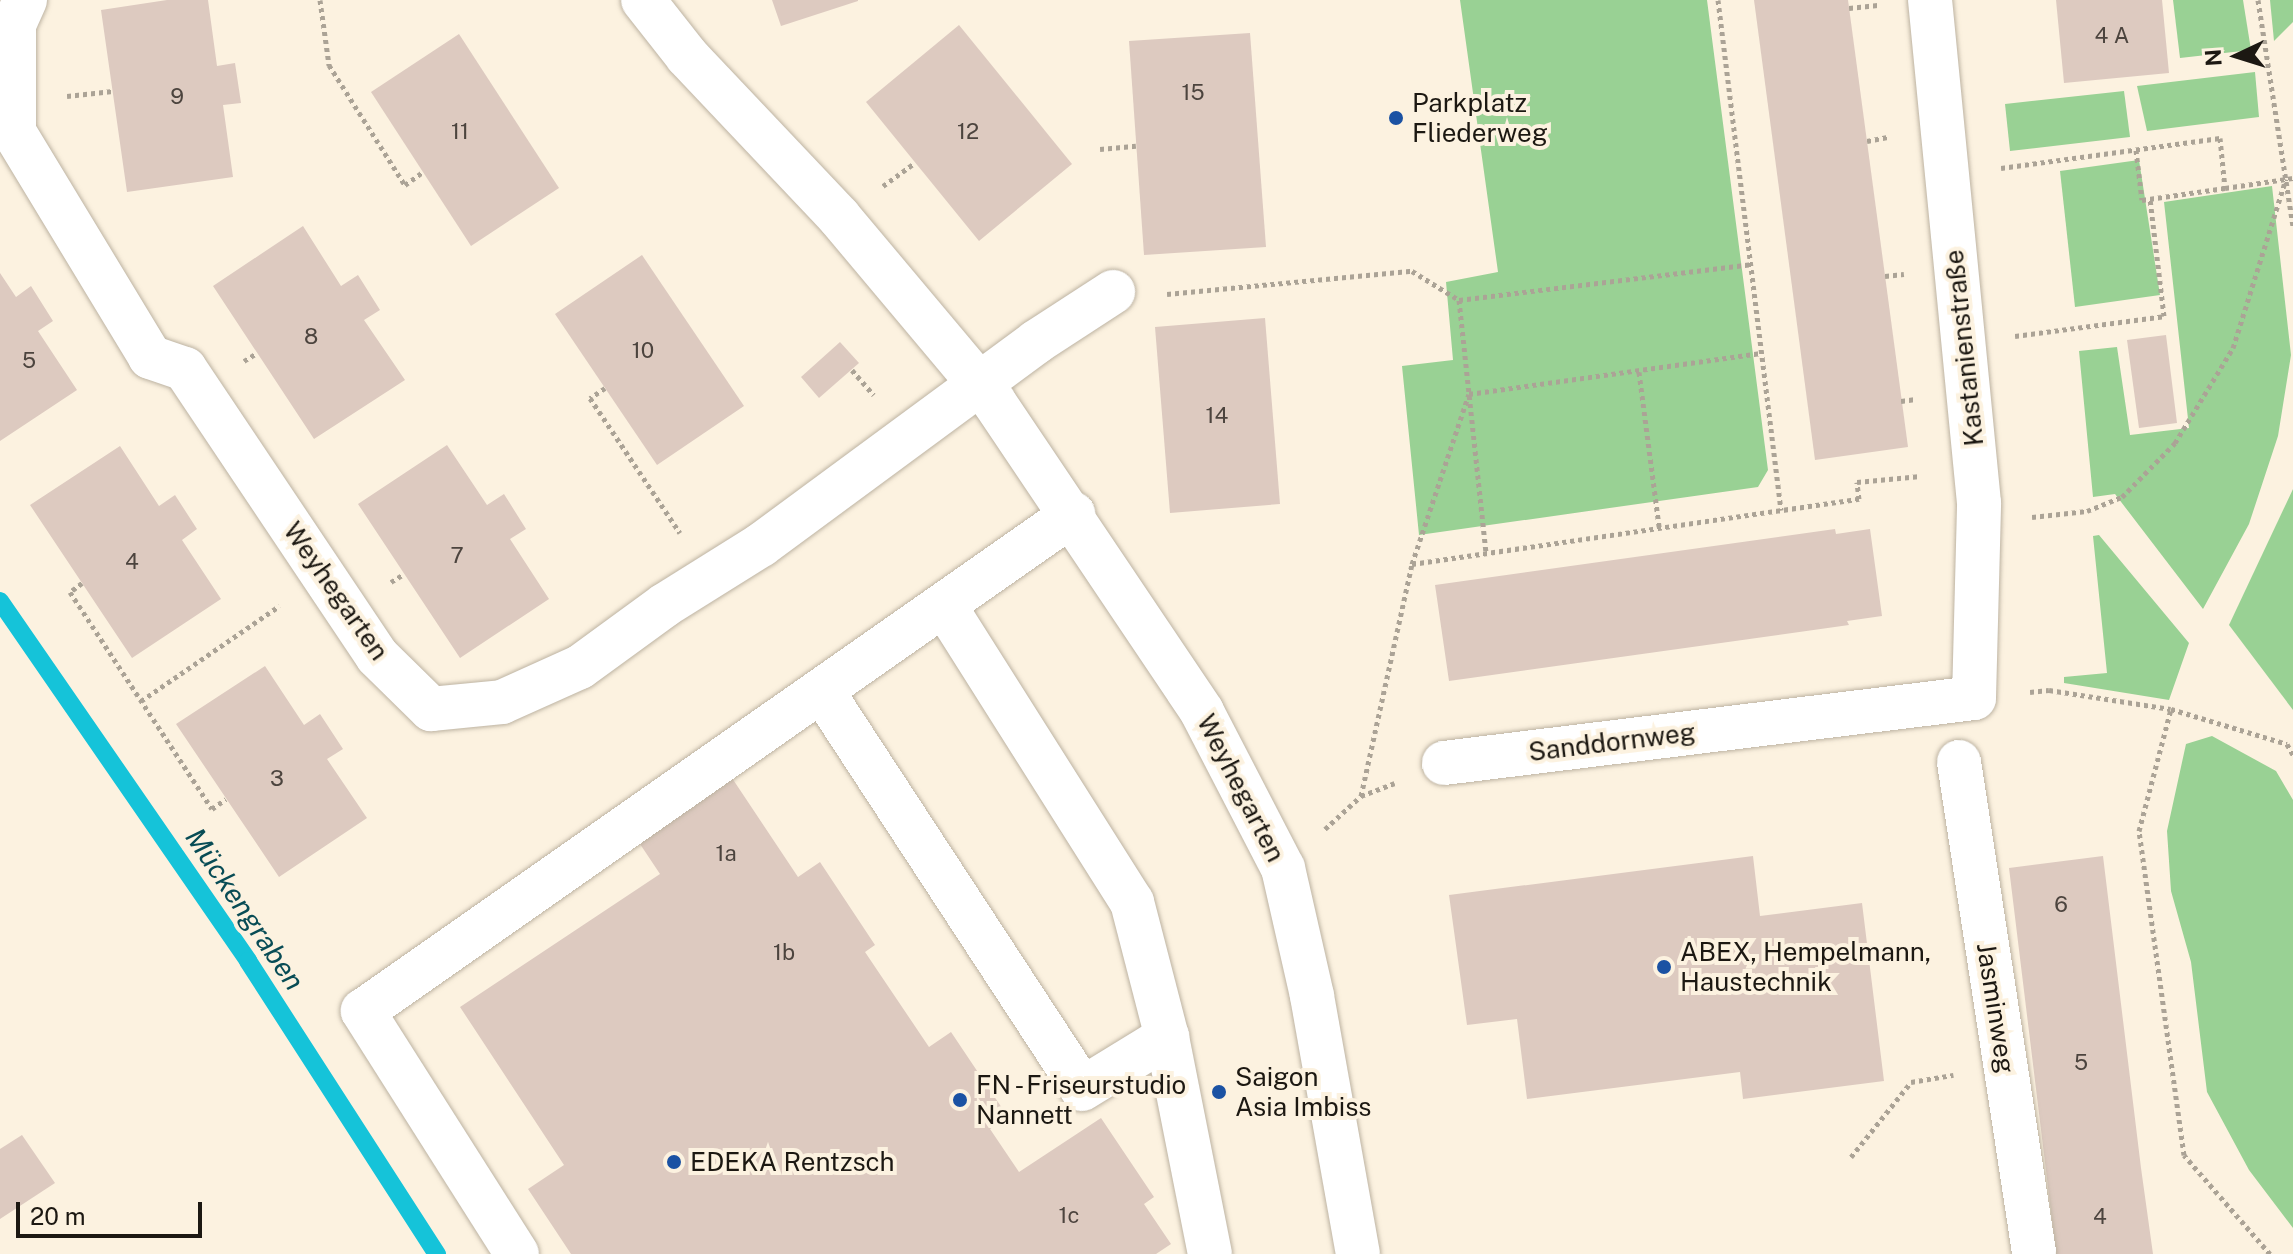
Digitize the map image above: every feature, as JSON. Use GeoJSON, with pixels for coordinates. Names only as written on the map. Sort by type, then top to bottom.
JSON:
{"type":"FeatureCollection","features":[{"type":"Feature","properties":{"kind":"street","name":"Weyhegarten"},"geometry":{"type":"LineString","coordinates":[[25,0],[14,25],[14,132],[150,357],[185,369],[377,656],[431,709],[502,702],[580,667],[978,383],[1113,292]]}},
{"type":"Feature","properties":{"kind":"street","name":"Weyhegarten"},"geometry":{"type":"LineString","coordinates":[[643,0],[687,56],[839,217],[978,383],[1073,514],[1202,712],[1283,868],[1312,996],[1358,1254]]}},
{"type":"Feature","properties":{"kind":"street","name":"Kastanienstraße"},"geometry":{"type":"LineString","coordinates":[[1930,0],[1979,523],[1974,698]]}},
{"type":"Feature","properties":{"kind":"street"},"geometry":{"type":"LineString","coordinates":[[517,1254],[363,1011],[1073,514]]}},
{"type":"Feature","properties":{"kind":"street"},"geometry":{"type":"LineString","coordinates":[[944,605],[1132,902],[1167,1037],[1210,1254]]}},
{"type":"Feature","properties":{"kind":"street"},"geometry":{"type":"LineString","coordinates":[[822,691],[1082,1089],[1167,1037]]}},
{"type":"Feature","properties":{"kind":"street","name":"Sanddornweg"},"geometry":{"type":"LineString","coordinates":[[1444,763],[1974,698]]}},
{"type":"Feature","properties":{"kind":"street","name":"Jasminweg"},"geometry":{"type":"LineString","coordinates":[[1959,762],[2034,1254]]}},
{"type":"Feature","properties":{"kind":"path"},"geometry":{"type":"LineString","coordinates":[[320,0],[329,65],[405,185],[423,172]]}},
{"type":"Feature","properties":{"kind":"path"},"geometry":{"type":"LineString","coordinates":[[1718,0],[1781,510]]}},
{"type":"Feature","properties":{"kind":"path"},"geometry":{"type":"LineString","coordinates":[[2258,0],[2289,179],[2293,226]]}},
{"type":"Feature","properties":{"kind":"path"},"geometry":{"type":"LineString","coordinates":[[1849,8],[1874,5]]}},
{"type":"Feature","properties":{"kind":"path"},"geometry":{"type":"LineString","coordinates":[[1867,141],[1890,137]]}},
{"type":"Feature","properties":{"kind":"path"},"geometry":{"type":"LineString","coordinates":[[1947,176],[2220,138],[2225,188]]}},
{"type":"Feature","properties":{"kind":"path"},"geometry":{"type":"LineString","coordinates":[[1100,149],[1136,146]]}},
{"type":"Feature","properties":{"kind":"path"},"geometry":{"type":"LineString","coordinates":[[2136,150],[2142,200],[2289,179]]}},
{"type":"Feature","properties":{"kind":"path"},"geometry":{"type":"LineString","coordinates":[[1979,523],[2099,506],[2122,497],[2175,443],[2233,348],[2289,179]]}},
{"type":"Feature","properties":{"kind":"path"},"geometry":{"type":"LineString","coordinates":[[1964,343],[2164,316],[2150,199]]}},
{"type":"Feature","properties":{"kind":"path"},"geometry":{"type":"LineString","coordinates":[[1113,292],[1126,298],[1412,271],[1459,300],[1751,264]]}},
{"type":"Feature","properties":{"kind":"path"},"geometry":{"type":"LineString","coordinates":[[1885,276],[1909,273]]}},
{"type":"Feature","properties":{"kind":"path"},"geometry":{"type":"LineString","coordinates":[[1459,300],[1486,553]]}},
{"type":"Feature","properties":{"kind":"path"},"geometry":{"type":"LineString","coordinates":[[1469,394],[1761,353]]}},
{"type":"Feature","properties":{"kind":"path"},"geometry":{"type":"LineString","coordinates":[[1639,372],[1659,527]]}},
{"type":"Feature","properties":{"kind":"path"},"geometry":{"type":"LineString","coordinates":[[605,388],[590,398],[709,577]]}},
{"type":"Feature","properties":{"kind":"path"},"geometry":{"type":"LineString","coordinates":[[1361,796],[1412,564],[1469,394]]}},
{"type":"Feature","properties":{"kind":"path"},"geometry":{"type":"LineString","coordinates":[[1412,564],[1859,499],[1857,482],[1934,474]]}},
{"type":"Feature","properties":{"kind":"path"},"geometry":{"type":"LineString","coordinates":[[141,701],[323,576]]}},
{"type":"Feature","properties":{"kind":"path"},"geometry":{"type":"LineString","coordinates":[[82,583],[70,592],[212,809],[226,799]]}},
{"type":"Feature","properties":{"kind":"path"},"geometry":{"type":"LineString","coordinates":[[1974,698],[2049,690],[2171,709],[2287,744],[2293,755]]}},
{"type":"Feature","properties":{"kind":"path"},"geometry":{"type":"LineString","coordinates":[[2171,709],[2139,831],[2184,1155],[2270,1254]]}},
{"type":"Feature","properties":{"kind":"path"},"geometry":{"type":"LineString","coordinates":[[1283,868],[1361,796],[1444,763]]}},
{"type":"Feature","properties":{"kind":"path"},"geometry":{"type":"LineString","coordinates":[[1851,1157],[1911,1082],[2005,1065]]}},
{"type":"Feature","properties":{"kind":"green space"},"geometry":{"type":"Polygon","coordinates":[[[1460,0],[1707,0],[1768,470],[1758,487],[1419,535],[1402,366],[1453,360],[1446,282],[1498,272],[1460,0]]]}},
{"type":"Feature","properties":{"kind":"green space"},"geometry":{"type":"Polygon","coordinates":[[[2173,0],[2243,0],[2251,50],[2180,58],[2173,0]]]}},
{"type":"Feature","properties":{"kind":"green space"},"geometry":{"type":"Polygon","coordinates":[[[2270,0],[2293,0],[2293,22],[2274,41],[2270,0]]]}},
{"type":"Feature","properties":{"kind":"green space"},"geometry":{"type":"Polygon","coordinates":[[[2255,72],[2259,117],[2147,131],[2137,86],[2255,72]]]}},
{"type":"Feature","properties":{"kind":"green space"},"geometry":{"type":"Polygon","coordinates":[[[2124,91],[2130,137],[2010,151],[2005,104],[2124,91]]]}},
{"type":"Feature","properties":{"kind":"green space"},"geometry":{"type":"Polygon","coordinates":[[[2139,160],[2160,295],[2075,307],[2060,171],[2139,160]]]}},
{"type":"Feature","properties":{"kind":"green space"},"geometry":{"type":"Polygon","coordinates":[[[2272,186],[2291,355],[2278,436],[2249,524],[2203,609],[2115,494],[2093,497],[2079,351],[2117,347],[2130,435],[2189,428],[2164,202],[2272,186]]]}},
{"type":"Feature","properties":{"kind":"green space"},"geometry":{"type":"Polygon","coordinates":[[[2293,489],[2293,710],[2229,625],[2293,489]]]}},
{"type":"Feature","properties":{"kind":"green space"},"geometry":{"type":"Polygon","coordinates":[[[2099,535],[2189,643],[2169,700],[2064,683],[2064,677],[2107,673],[2093,536],[2099,535]]]}},
{"type":"Feature","properties":{"kind":"green space"},"geometry":{"type":"Polygon","coordinates":[[[2212,736],[2276,771],[2293,800],[2293,1228],[2249,1170],[2207,1092],[2191,962],[2171,891],[2167,831],[2186,744],[2212,736]]]}},
{"type":"Feature","properties":{"kind":"building"},"geometry":{"type":"Polygon","coordinates":[[[167,0],[208,0],[217,66],[235,63],[241,103],[223,105],[233,177],[127,192],[101,10],[167,0]]]}},
{"type":"Feature","properties":{"kind":"building"},"geometry":{"type":"Polygon","coordinates":[[[772,0],[858,0],[858,1],[781,26],[772,0]]]}},
{"type":"Feature","properties":{"kind":"building"},"geometry":{"type":"Polygon","coordinates":[[[1754,0],[1848,0],[1908,447],[1815,460],[1754,0]]]}},
{"type":"Feature","properties":{"kind":"building"},"geometry":{"type":"Polygon","coordinates":[[[2056,0],[2162,0],[2169,73],[2064,83],[2056,0]]]}},
{"type":"Feature","properties":{"kind":"building"},"geometry":{"type":"Polygon","coordinates":[[[959,25],[1072,164],[979,241],[866,102],[959,25]]]}},
{"type":"Feature","properties":{"kind":"building"},"geometry":{"type":"Polygon","coordinates":[[[1250,33],[1266,247],[1144,255],[1129,41],[1250,33]]]}},
{"type":"Feature","properties":{"kind":"building"},"geometry":{"type":"Polygon","coordinates":[[[459,34],[559,188],[471,246],[371,92],[459,34]]]}},
{"type":"Feature","properties":{"kind":"building"},"geometry":{"type":"Polygon","coordinates":[[[303,226],[341,286],[358,275],[380,310],[364,320],[405,380],[314,439],[213,286],[303,226]]]}},
{"type":"Feature","properties":{"kind":"building"},"geometry":{"type":"Polygon","coordinates":[[[642,255],[744,406],[657,465],[555,314],[642,255]]]}},
{"type":"Feature","properties":{"kind":"building"},"geometry":{"type":"Polygon","coordinates":[[[0,273],[16,297],[31,286],[53,321],[38,331],[77,390],[0,441],[0,273]]]}},
{"type":"Feature","properties":{"kind":"building"},"geometry":{"type":"Polygon","coordinates":[[[1265,318],[1280,504],[1170,513],[1155,327],[1265,318]]]}},
{"type":"Feature","properties":{"kind":"building"},"geometry":{"type":"Polygon","coordinates":[[[2166,335],[2177,423],[2139,428],[2127,340],[2166,335]]]}},
{"type":"Feature","properties":{"kind":"building"},"geometry":{"type":"Polygon","coordinates":[[[840,342],[859,363],[819,398],[801,377],[840,342]]]}},
{"type":"Feature","properties":{"kind":"building"},"geometry":{"type":"Polygon","coordinates":[[[447,445],[487,505],[504,494],[526,529],[510,539],[549,599],[460,658],[358,504],[447,445]]]}},
{"type":"Feature","properties":{"kind":"building"},"geometry":{"type":"Polygon","coordinates":[[[120,446],[159,506],[175,495],[197,529],[182,540],[221,599],[132,658],[30,505],[120,446]]]}},
{"type":"Feature","properties":{"kind":"building"},"geometry":{"type":"Polygon","coordinates":[[[1835,529],[1836,534],[1870,529],[1882,616],[1847,621],[1849,625],[1449,681],[1435,585],[1835,529]]]}},
{"type":"Feature","properties":{"kind":"building"},"geometry":{"type":"Polygon","coordinates":[[[265,666],[304,725],[320,714],[343,749],[327,759],[367,818],[279,877],[176,724],[265,666]]]}},
{"type":"Feature","properties":{"kind":"building"},"geometry":{"type":"Polygon","coordinates":[[[732,778],[798,877],[820,862],[875,945],[865,952],[929,1047],[951,1032],[1008,1117],[990,1129],[1019,1172],[1101,1118],[1154,1197],[1144,1204],[1171,1244],[1156,1254],[571,1254],[528,1189],[564,1165],[460,1007],[660,874],[638,841],[732,778]]]}},
{"type":"Feature","properties":{"kind":"building","name":"ABEX, Hempelmann, Haustechnik"},"geometry":{"type":"Polygon","coordinates":[[[1753,856],[1760,916],[1862,903],[1884,1081],[1743,1099],[1740,1072],[1527,1099],[1517,1019],[1467,1025],[1449,895],[1753,856]]]}},
{"type":"Feature","properties":{"kind":"building"},"geometry":{"type":"Polygon","coordinates":[[[2103,856],[2153,1254],[2056,1254],[2009,868],[2103,856]]]}},
{"type":"Feature","properties":{"kind":"building"},"geometry":{"type":"Polygon","coordinates":[[[22,1135],[55,1183],[0,1219],[0,1149],[22,1135]]]}},
{"type":"Feature","properties":{"kind":"waterway","name":"Mückengraben"},"geometry":{"type":"LineString","coordinates":[[0,601],[248,961],[437,1254]]}},
{"type":"Feature","properties":{"kind":"place","name":"Parkplatz Fliederweg"},"geometry":{"type":"Point","coordinates":[1396,118]}},
{"type":"Feature","properties":{"kind":"place","name":"ABEX, Hempelmann, Haustechnik"},"geometry":{"type":"Point","coordinates":[1664,967]}},
{"type":"Feature","properties":{"kind":"place","name":"Saigon Asia Imbiss"},"geometry":{"type":"Point","coordinates":[1219,1092]}},
{"type":"Feature","properties":{"kind":"place","name":"FN - Friseurstudio Nannett"},"geometry":{"type":"Point","coordinates":[960,1100]}},
{"type":"Feature","properties":{"kind":"place","name":"EDEKA Rentzsch"},"geometry":{"type":"Point","coordinates":[674,1162]}}]}
